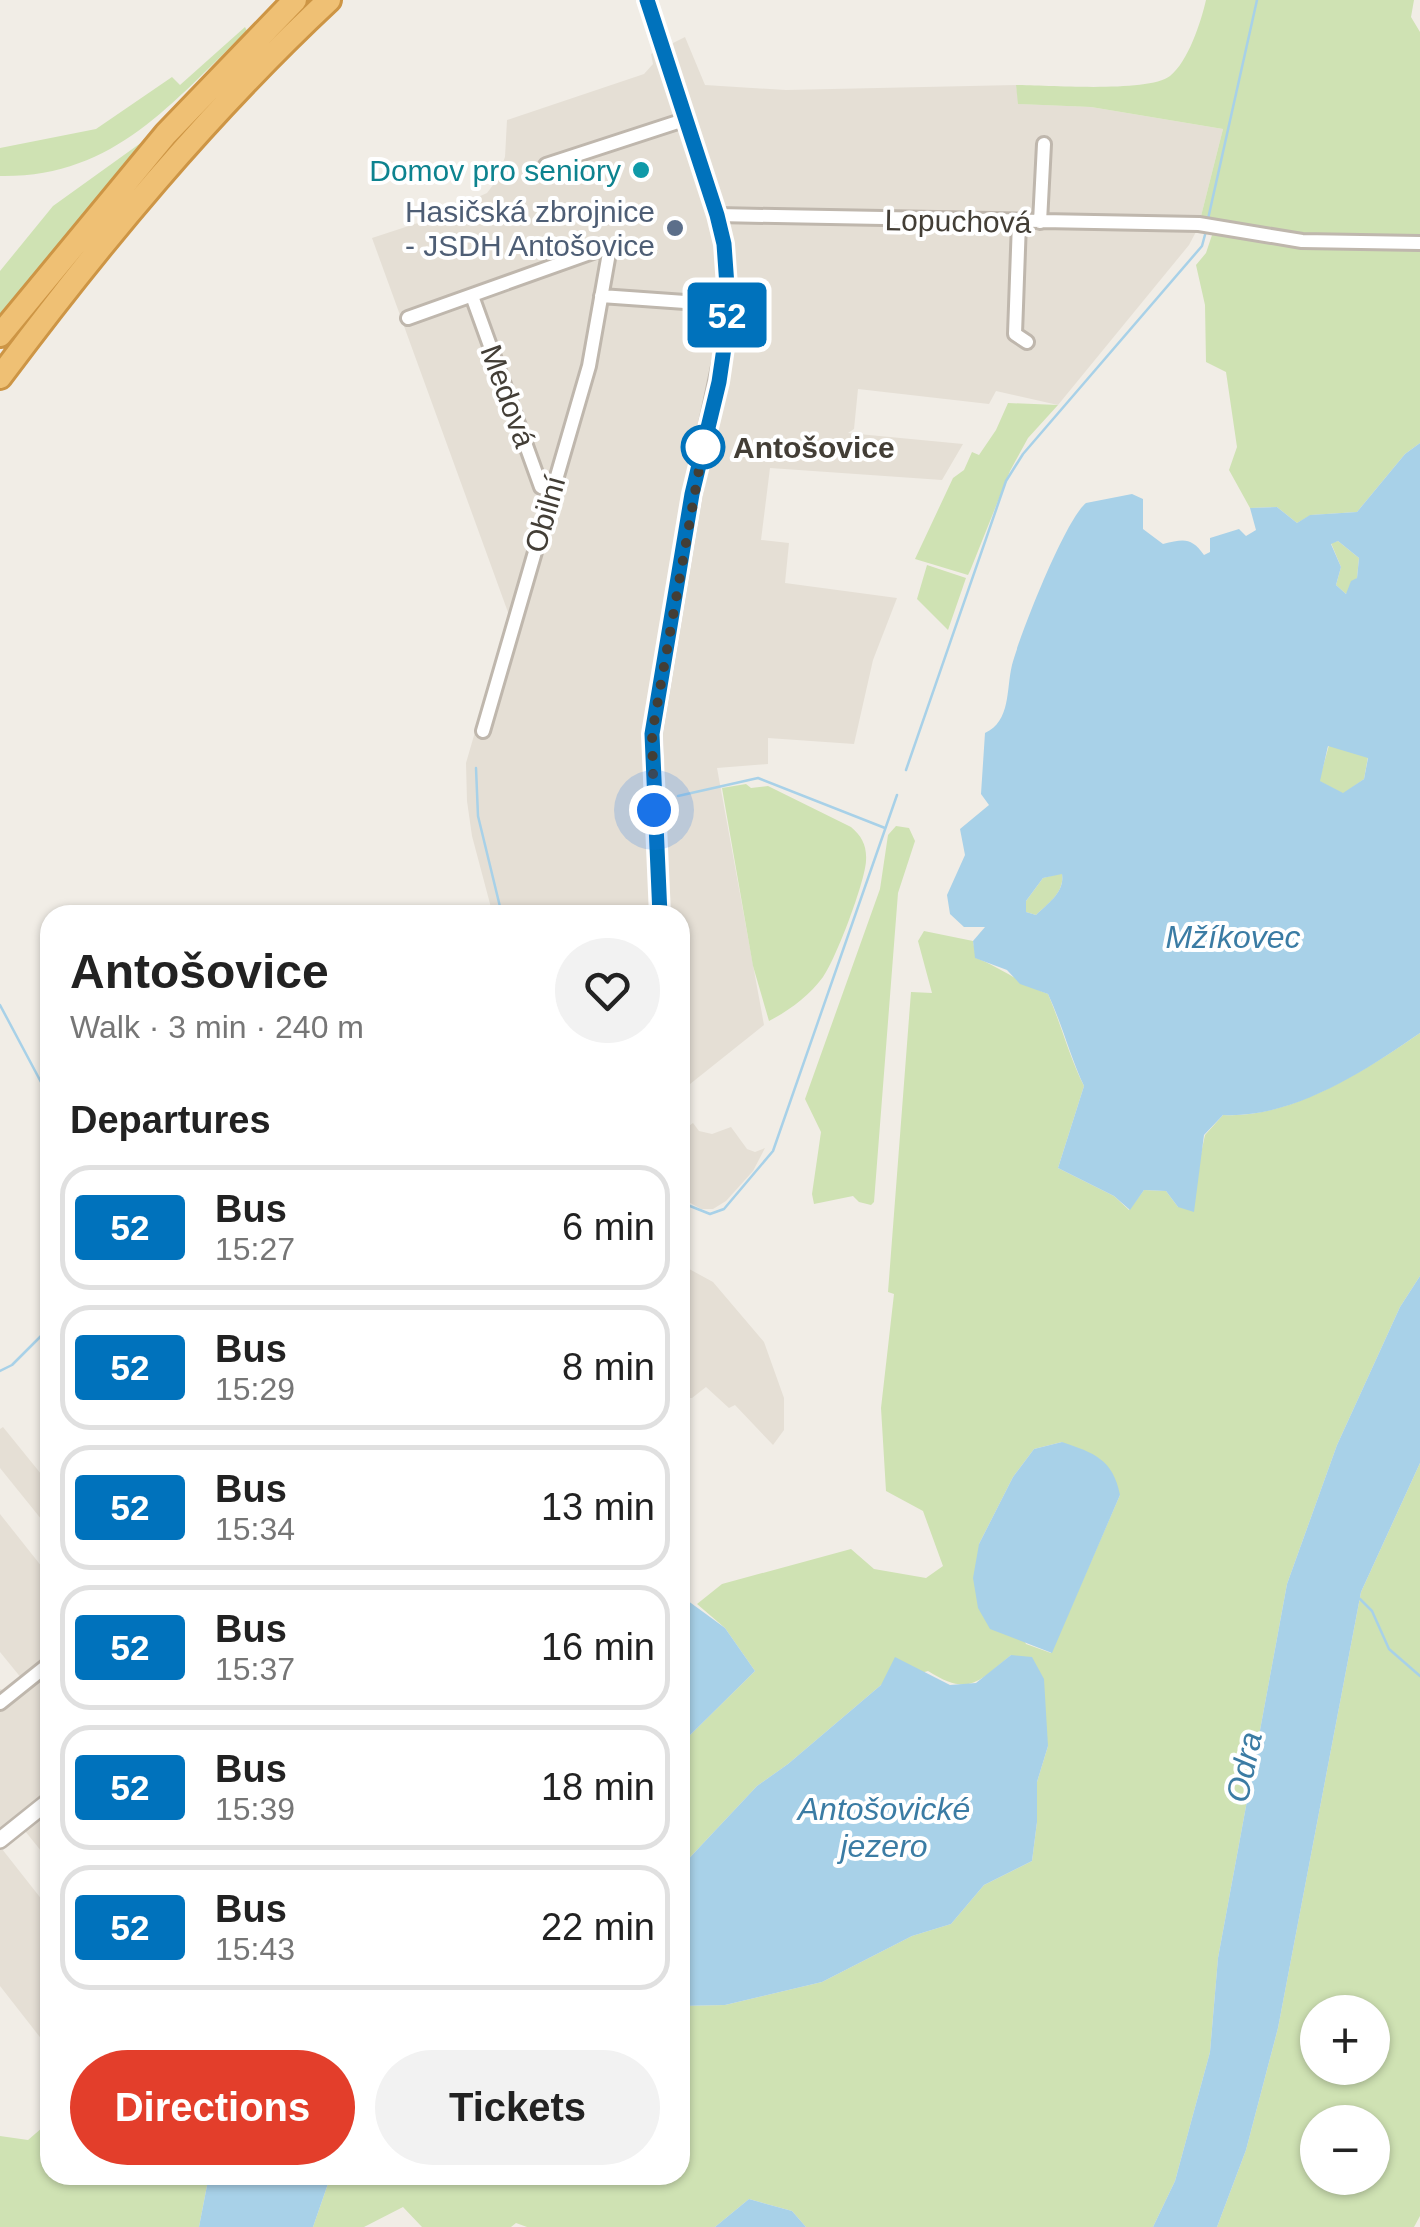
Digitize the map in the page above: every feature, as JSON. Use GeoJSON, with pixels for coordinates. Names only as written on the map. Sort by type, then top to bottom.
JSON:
{"type":"FeatureCollection","features":[{"type":"Feature","properties":{"kind":"highway"},"geometry":{"type":"LineString","coordinates":[[0,335],[166,134],[295,0]]}},
{"type":"Feature","properties":{"kind":"highway"},"geometry":{"type":"LineString","coordinates":[[0,376],[118,225],[249,80],[329,0]]}},
{"type":"Feature","properties":{"kind":"street"},"geometry":{"type":"LineString","coordinates":[[647,0],[717,215],[726,260],[727,305],[719,382],[692,494],[652,734],[660,905]]}},
{"type":"Feature","properties":{"kind":"street"},"geometry":{"type":"LineString","coordinates":[[546,165],[685,114]]}},
{"type":"Feature","properties":{"kind":"street"},"geometry":{"type":"LineString","coordinates":[[1040,222],[1044,144]]}},
{"type":"Feature","properties":{"kind":"street","name":"Lopuchová"},"geometry":{"type":"LineString","coordinates":[[717,215],[1199,224],[1302,240],[1420,242]]}},
{"type":"Feature","properties":{"kind":"street"},"geometry":{"type":"LineString","coordinates":[[1019,222],[1014,334],[1028,342]]}},
{"type":"Feature","properties":{"kind":"street","name":"Obilní"},"geometry":{"type":"LineString","coordinates":[[472,296],[602,249],[609,254],[589,366],[483,731]]}},
{"type":"Feature","properties":{"kind":"street"},"geometry":{"type":"LineString","coordinates":[[408,318],[472,296]]}},
{"type":"Feature","properties":{"kind":"street","name":"Medová"},"geometry":{"type":"LineString","coordinates":[[472,296],[541,487],[550,490]]}},
{"type":"Feature","properties":{"kind":"street"},"geometry":{"type":"LineString","coordinates":[[601,296],[727,305]]}},
{"type":"Feature","properties":{"kind":"street"},"geometry":{"type":"LineString","coordinates":[[0,1702],[40,1671]]}},
{"type":"Feature","properties":{"kind":"street"},"geometry":{"type":"LineString","coordinates":[[0,1840],[40,1808]]}},
{"type":"Feature","properties":{"kind":"shaded area"},"geometry":{"type":"Polygon","coordinates":[[[685,37],[705,85],[786,90],[1016,85],[1019,104],[1091,107],[1223,129],[1198,228],[1189,245],[1058,405],[996,391],[989,404],[858,389],[854,429],[848,433],[963,444],[942,480],[770,468],[761,540],[789,543],[785,583],[897,598],[873,660],[854,744],[768,738],[768,764],[717,768],[764,1025],[690,1084],[690,905],[490,905],[472,836],[466,763],[509,615],[372,238],[427,220],[487,193],[505,157],[507,120],[644,74],[653,64],[651,54],[685,37]]]}},
{"type":"Feature","properties":{"kind":"shaded area"},"geometry":{"type":"Polygon","coordinates":[[[693,1123],[699,1131],[712,1134],[731,1127],[747,1149],[755,1152],[765,1148],[753,1171],[726,1201],[713,1209],[701,1209],[690,1203],[690,1125],[693,1123]]]}},
{"type":"Feature","properties":{"kind":"shaded area"},"geometry":{"type":"Polygon","coordinates":[[[690,1269],[713,1282],[764,1342],[784,1398],[784,1430],[773,1445],[735,1405],[729,1408],[706,1387],[692,1398],[690,1269]]]}},
{"type":"Feature","properties":{"kind":"shaded area"},"geometry":{"type":"Polygon","coordinates":[[[3,1427],[40,1473],[40,1518],[0,1468],[3,1427]]]}},
{"type":"Feature","properties":{"kind":"shaded area"},"geometry":{"type":"Polygon","coordinates":[[[0,1514],[40,1564],[40,1850],[25,1831],[2,1849],[40,1897],[40,2037],[0,1986],[0,1689],[7,1691],[22,1679],[0,1652],[0,1514]]]}},
{"type":"Feature","properties":{"kind":"green space"},"geometry":{"type":"Polygon","coordinates":[[[1206,0],[1414,0],[1411,17],[1420,32],[1420,443],[1405,454],[1357,512],[1311,515],[1297,523],[1277,507],[1250,508],[1229,470],[1237,447],[1226,372],[1206,362],[1205,305],[1196,265],[1206,253],[1213,232],[1198,228],[1223,129],[1091,107],[1018,104],[1016,85],[1141,85],[1170,76],[1188,52],[1206,0]]]}},
{"type":"Feature","properties":{"kind":"green space"},"geometry":{"type":"Polygon","coordinates":[[[245,27],[247,31],[166,109],[108,150],[76,164],[40,173],[0,176],[0,148],[96,129],[172,77],[180,85],[245,27]]]}},
{"type":"Feature","properties":{"kind":"green space"},"geometry":{"type":"Polygon","coordinates":[[[156,132],[0,319],[0,271],[53,206],[156,132]]]}},
{"type":"Feature","properties":{"kind":"green space"},"geometry":{"type":"Polygon","coordinates":[[[1008,403],[1058,405],[1028,438],[1010,471],[968,575],[915,559],[953,478],[964,470],[972,452],[979,455],[1008,403]]]}},
{"type":"Feature","properties":{"kind":"green space"},"geometry":{"type":"Polygon","coordinates":[[[1338,541],[1359,558],[1357,578],[1346,594],[1336,585],[1341,567],[1331,543],[1338,541]]]}},
{"type":"Feature","properties":{"kind":"green space"},"geometry":{"type":"Polygon","coordinates":[[[927,565],[966,578],[948,630],[917,599],[927,565]]]}},
{"type":"Feature","properties":{"kind":"green space"},"geometry":{"type":"Polygon","coordinates":[[[1329,745],[1368,757],[1364,779],[1343,794],[1319,781],[1329,745]]]}},
{"type":"Feature","properties":{"kind":"green space"},"geometry":{"type":"Polygon","coordinates":[[[746,784],[751,788],[768,786],[851,827],[866,851],[861,885],[829,968],[805,996],[769,1021],[753,966],[722,788],[746,784]]]}},
{"type":"Feature","properties":{"kind":"green space"},"geometry":{"type":"Polygon","coordinates":[[[896,826],[909,828],[915,841],[898,893],[874,1202],[859,1202],[853,1196],[814,1204],[821,1132],[805,1099],[880,889],[888,835],[896,826]]]}},
{"type":"Feature","properties":{"kind":"green space"},"geometry":{"type":"Polygon","coordinates":[[[1062,873],[1061,886],[1051,901],[1036,915],[1026,912],[1026,901],[1043,878],[1062,873]]]}},
{"type":"Feature","properties":{"kind":"green space"},"geometry":{"type":"Polygon","coordinates":[[[924,931],[973,941],[976,958],[1048,994],[1084,1086],[1058,1168],[1114,1196],[1129,1210],[1144,1190],[1166,1191],[1178,1207],[1198,1167],[1205,1135],[1223,1115],[1248,1114],[1300,1101],[1352,1076],[1420,1033],[1420,1276],[1400,1307],[1337,1445],[1287,1584],[1218,1958],[1210,2052],[1175,2181],[1153,2227],[806,2227],[792,2211],[749,2199],[715,2227],[527,2227],[516,2223],[511,2227],[422,2227],[403,2207],[364,2227],[313,2227],[328,2185],[690,2185],[690,2006],[725,2005],[822,1982],[912,1936],[951,1924],[984,1885],[1032,1861],[1037,1782],[1048,1746],[1011,1655],[972,1683],[954,1683],[928,1671],[881,1685],[757,1786],[690,1857],[690,1735],[755,1671],[725,1628],[697,1604],[722,1584],[851,1549],[874,1569],[926,1578],[943,1566],[923,1511],[886,1491],[881,1408],[894,1294],[888,1292],[911,992],[932,993],[918,941],[924,931]],[[1062,1442],[1034,1449],[1013,1477],[979,1544],[1026,1644],[1051,1653],[1120,1495],[1062,1442]]]}},
{"type":"Feature","properties":{"kind":"green space"},"geometry":{"type":"Polygon","coordinates":[[[1420,1463],[1420,2216],[1414,2227],[1217,2227],[1246,2150],[1278,2028],[1361,1592],[1420,1463]]]}},
{"type":"Feature","properties":{"kind":"green space"},"geometry":{"type":"Polygon","coordinates":[[[40,2130],[40,2185],[207,2185],[199,2227],[0,2227],[0,2136],[28,2140],[40,2130]]]}},
{"type":"Feature","properties":{"kind":"water","name":"Mžíkovec"},"geometry":{"type":"Polygon","coordinates":[[[1420,443],[1420,1033],[1352,1077],[1301,1101],[1249,1114],[1223,1115],[1204,1135],[1194,1212],[1178,1207],[1166,1191],[1144,1190],[1130,1210],[1114,1196],[1058,1168],[1084,1086],[1048,994],[1020,984],[1007,970],[975,958],[973,941],[985,927],[964,927],[950,914],[947,895],[965,855],[960,829],[989,805],[981,794],[985,733],[1003,713],[1012,665],[1033,605],[1055,554],[1086,503],[1132,494],[1143,499],[1143,529],[1163,544],[1191,542],[1204,555],[1210,552],[1210,538],[1239,529],[1246,536],[1256,530],[1250,508],[1277,507],[1297,523],[1310,515],[1357,512],[1405,454],[1420,443]],[[1338,541],[1331,544],[1341,567],[1336,585],[1346,594],[1351,581],[1357,578],[1359,558],[1338,541]],[[1328,746],[1320,781],[1343,793],[1364,779],[1368,758],[1328,746]],[[1062,874],[1043,878],[1026,901],[1026,912],[1036,915],[1058,892],[1062,874]]]}},
{"type":"Feature","properties":{"kind":"water"},"geometry":{"type":"Polygon","coordinates":[[[1420,1276],[1420,1463],[1361,1592],[1278,2028],[1246,2150],[1217,2227],[1153,2227],[1175,2181],[1210,2052],[1218,1958],[1287,1584],[1337,1445],[1400,1307],[1420,1276]]]}},
{"type":"Feature","properties":{"kind":"water"},"geometry":{"type":"Polygon","coordinates":[[[1062,1442],[1107,1465],[1120,1495],[1052,1653],[990,1629],[978,1608],[973,1578],[979,1544],[1013,1477],[1034,1449],[1062,1442]]]}},
{"type":"Feature","properties":{"kind":"water"},"geometry":{"type":"Polygon","coordinates":[[[690,1602],[725,1628],[755,1671],[690,1735],[690,1602]]]}},
{"type":"Feature","properties":{"kind":"water","name":"Antošovické jezero"},"geometry":{"type":"Polygon","coordinates":[[[1011,1655],[1032,1657],[1044,1679],[1048,1746],[1037,1782],[1032,1861],[984,1885],[951,1924],[912,1936],[822,1982],[725,2005],[690,2006],[690,1857],[757,1786],[881,1685],[895,1657],[950,1685],[976,1683],[1011,1655]]]}},
{"type":"Feature","properties":{"kind":"water"},"geometry":{"type":"Polygon","coordinates":[[[207,2185],[328,2185],[313,2227],[199,2227],[207,2185]]]}},
{"type":"Feature","properties":{"kind":"water"},"geometry":{"type":"Polygon","coordinates":[[[749,2199],[792,2211],[806,2227],[715,2227],[749,2199]]]}},
{"type":"Feature","properties":{"kind":"waterway"},"geometry":{"type":"LineString","coordinates":[[1208,219],[1257,0]]}},
{"type":"Feature","properties":{"kind":"waterway"},"geometry":{"type":"LineString","coordinates":[[906,770],[1006,481],[1023,454],[1202,246],[1206,231]]}},
{"type":"Feature","properties":{"kind":"waterway"},"geometry":{"type":"LineString","coordinates":[[476,768],[478,816],[500,905]]}},
{"type":"Feature","properties":{"kind":"waterway"},"geometry":{"type":"LineString","coordinates":[[678,796],[758,778],[885,828]]}},
{"type":"Feature","properties":{"kind":"waterway"},"geometry":{"type":"LineString","coordinates":[[690,1206],[710,1214],[724,1209],[773,1151],[897,795]]}},
{"type":"Feature","properties":{"kind":"waterway"},"geometry":{"type":"LineString","coordinates":[[0,1005],[40,1080]]}},
{"type":"Feature","properties":{"kind":"waterway"},"geometry":{"type":"LineString","coordinates":[[0,1371],[12,1365],[40,1337]]}},
{"type":"Feature","properties":{"kind":"waterway"},"geometry":{"type":"LineString","coordinates":[[1360,1599],[1372,1611],[1389,1649],[1420,1676]]}},
{"type":"Feature","properties":{"kind":"bus line","name":"52"},"geometry":{"type":"LineString","coordinates":[[647,0],[717,215],[727,286],[719,382],[692,494],[652,734],[659,905]]}},
{"type":"Feature","properties":{"kind":"place","name":"Domov pro seniory"},"geometry":{"type":"Point","coordinates":[641,170]}},
{"type":"Feature","properties":{"kind":"place","name":"Hasičská zbrojnice - JSDH Antošovice"},"geometry":{"type":"Point","coordinates":[675,228]}},
{"type":"Feature","properties":{"kind":"place","name":"Antošovice"},"geometry":{"type":"Point","coordinates":[703,447]}},
{"type":"Feature","properties":{"kind":"route"},"geometry":{"type":"LineString","coordinates":[[654,810],[652,734],[703,447]]}},
{"type":"Feature","properties":{"kind":"water label","name":"Odra"},"geometry":{"type":"Point","coordinates":[1244,1767]}}]}
